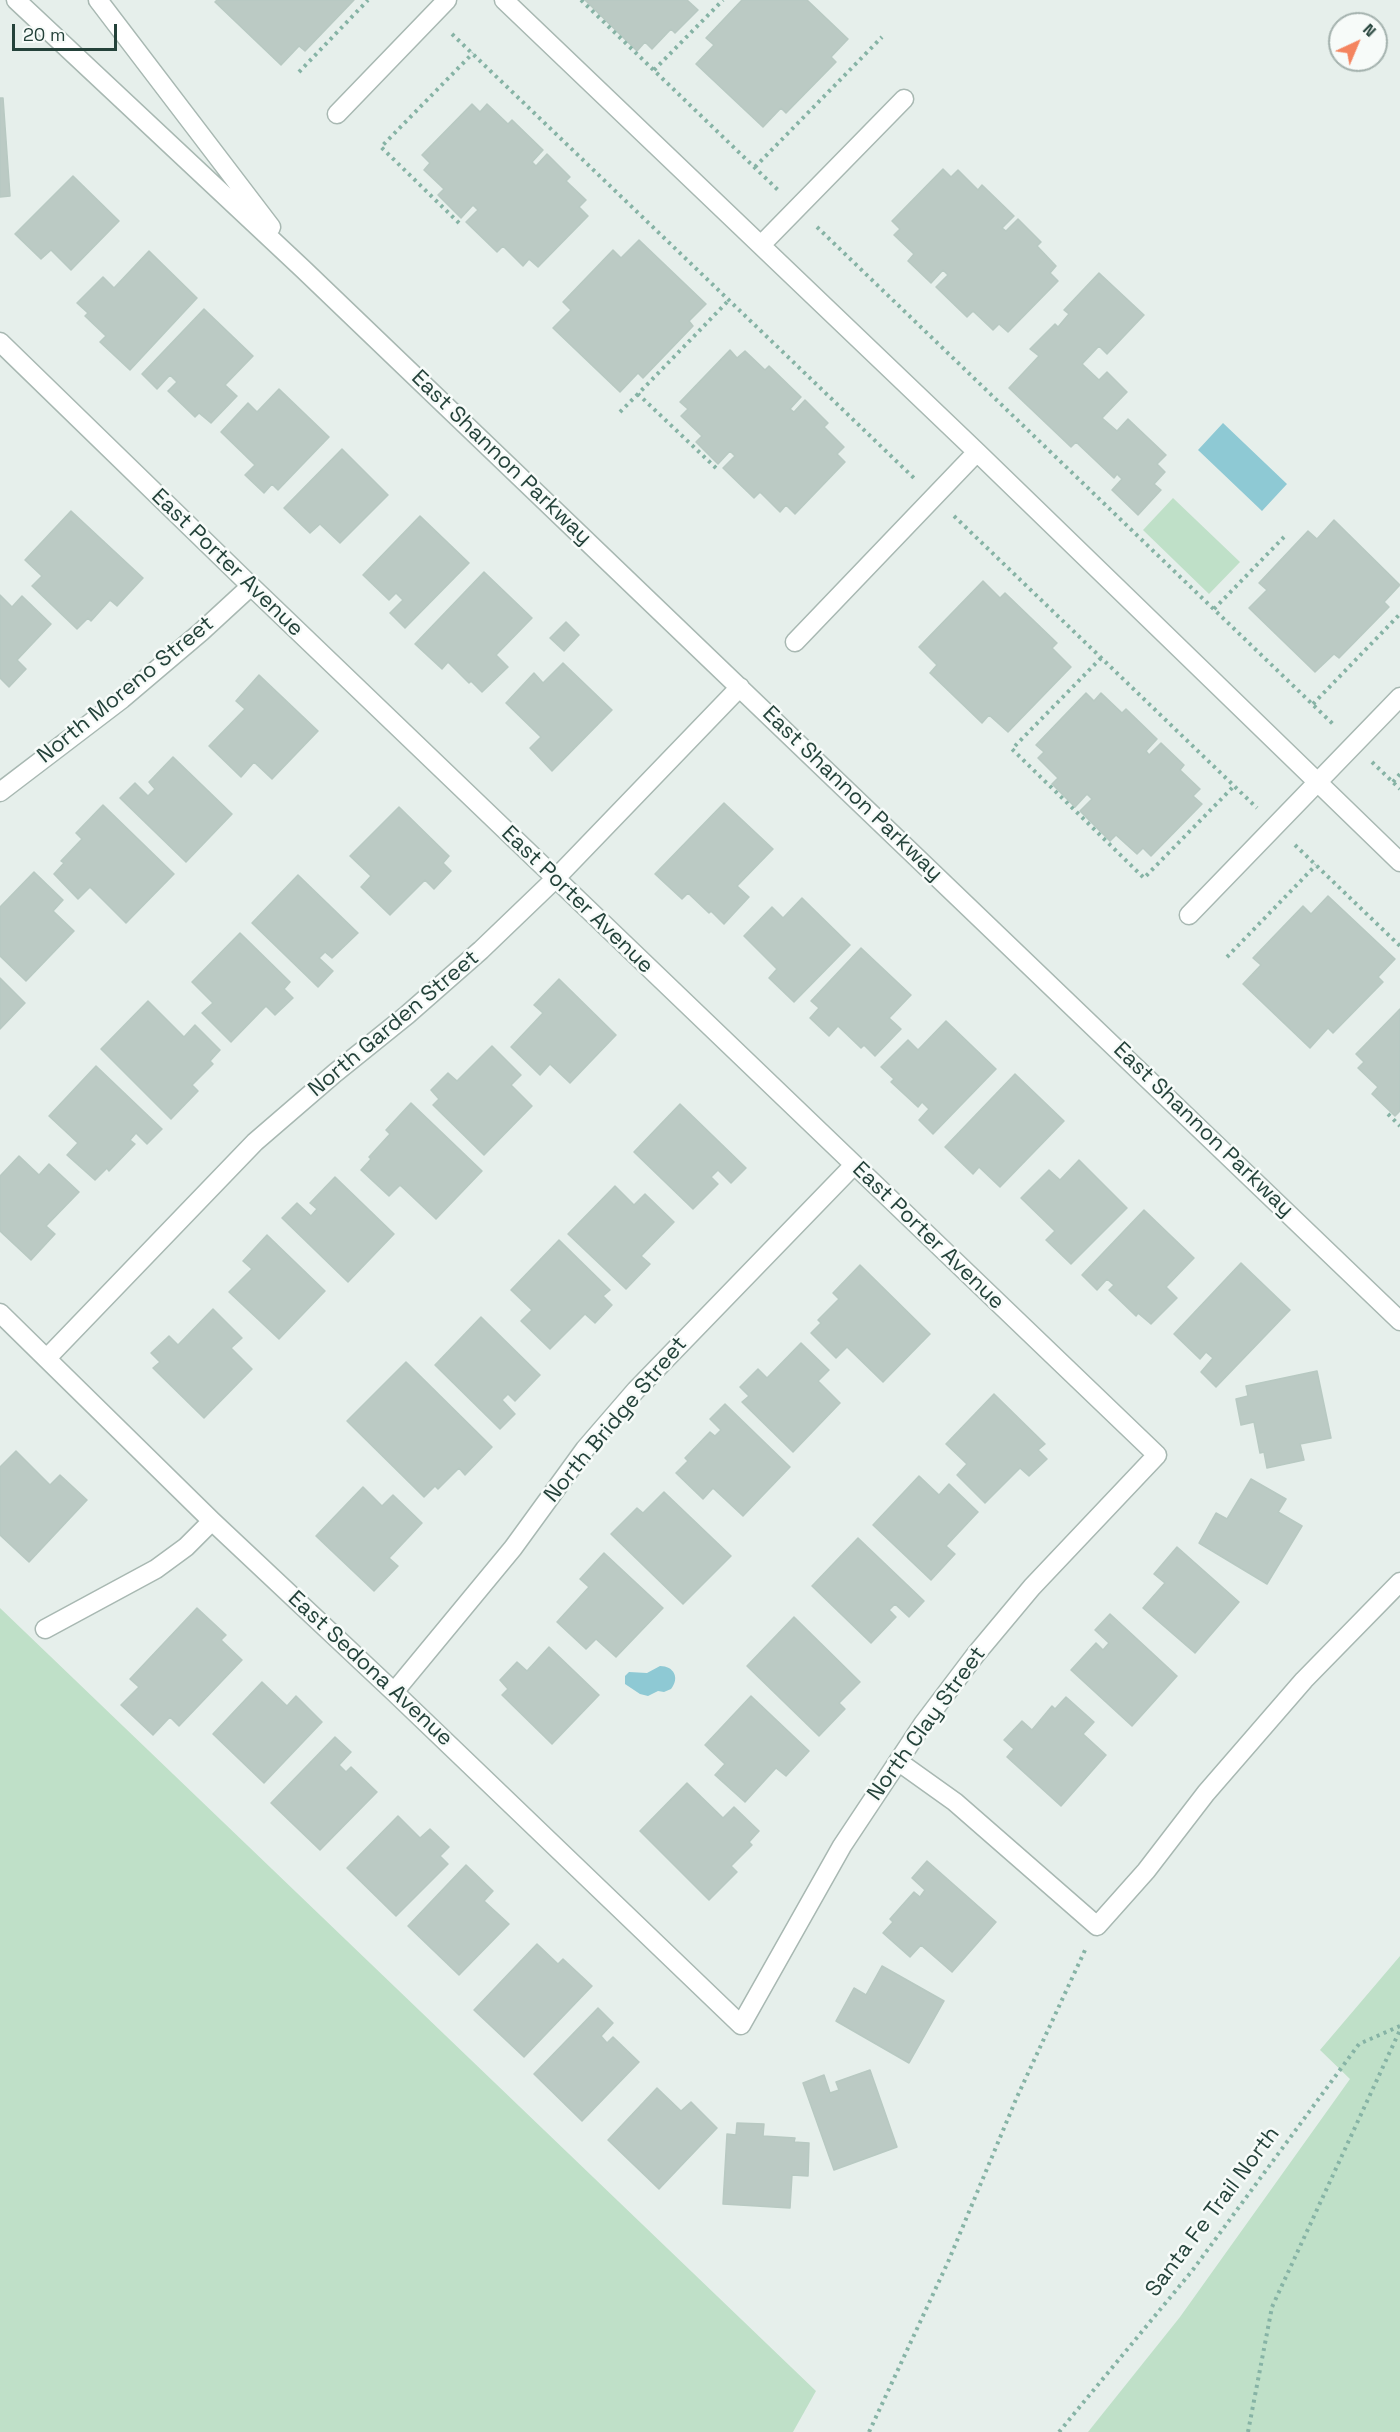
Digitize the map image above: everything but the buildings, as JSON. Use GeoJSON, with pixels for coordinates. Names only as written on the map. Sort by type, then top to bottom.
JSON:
{"type":"FeatureCollection","features":[{"type":"Feature","properties":{"kind":"street","name":"East Shannon Parkway"},"geometry":{"type":"LineString","coordinates":[[16,0],[303,269],[1400,1321]]}},
{"type":"Feature","properties":{"kind":"street","name":"East Shannon Parkway"},"geometry":{"type":"LineString","coordinates":[[98,0],[303,269]]}},
{"type":"Feature","properties":{"kind":"street"},"geometry":{"type":"LineString","coordinates":[[337,114],[447,0]]}},
{"type":"Feature","properties":{"kind":"street"},"geometry":{"type":"LineString","coordinates":[[504,0],[977,452],[1400,862]]}},
{"type":"Feature","properties":{"kind":"street"},"geometry":{"type":"LineString","coordinates":[[761,245],[904,99]]}},
{"type":"Feature","properties":{"kind":"street","name":"East Porter Avenue"},"geometry":{"type":"LineString","coordinates":[[0,342],[555,879],[1157,1455]]}},
{"type":"Feature","properties":{"kind":"street"},"geometry":{"type":"LineString","coordinates":[[795,642],[977,452]]}},
{"type":"Feature","properties":{"kind":"street","name":"North Moreno Street"},"geometry":{"type":"LineString","coordinates":[[0,792],[122,699],[251,586]]}},
{"type":"Feature","properties":{"kind":"street","name":"North Garden Street"},"geometry":{"type":"LineString","coordinates":[[46,1358],[255,1142],[482,950],[555,879],[740,687]]}},
{"type":"Feature","properties":{"kind":"street"},"geometry":{"type":"LineString","coordinates":[[1189,915],[1400,697]]}},
{"type":"Feature","properties":{"kind":"street","name":"North Bridge Street"},"geometry":{"type":"LineString","coordinates":[[394,1692],[513,1548],[585,1449],[636,1390],[855,1165]]}},
{"type":"Feature","properties":{"kind":"street","name":"East Sedona Avenue"},"geometry":{"type":"LineString","coordinates":[[0,1313],[212,1521],[741,2025]]}},
{"type":"Feature","properties":{"kind":"street","name":"North Clay Street"},"geometry":{"type":"LineString","coordinates":[[741,2025],[842,1846],[922,1724],[1032,1587],[1157,1455]]}},
{"type":"Feature","properties":{"kind":"street"},"geometry":{"type":"LineString","coordinates":[[45,1629],[156,1569],[186,1547],[212,1521]]}},
{"type":"Feature","properties":{"kind":"street"},"geometry":{"type":"LineString","coordinates":[[899,1762],[955,1802],[1097,1926],[1146,1871],[1206,1793],[1304,1680],[1400,1582]]}},
{"type":"Feature","properties":{"kind":"path"},"geometry":{"type":"LineString","coordinates":[[299,72],[368,0]]}},
{"type":"Feature","properties":{"kind":"path"},"geometry":{"type":"LineString","coordinates":[[581,0],[1400,789]]}},
{"type":"Feature","properties":{"kind":"path"},"geometry":{"type":"LineString","coordinates":[[654,70],[723,0]]}},
{"type":"Feature","properties":{"kind":"path"},"geometry":{"type":"LineString","coordinates":[[432,15],[1400,946]]}},
{"type":"Feature","properties":{"kind":"path"},"geometry":{"type":"LineString","coordinates":[[755,167],[882,37]]}},
{"type":"Feature","properties":{"kind":"path"},"geometry":{"type":"LineString","coordinates":[[459,223],[381,147],[473,53]]}},
{"type":"Feature","properties":{"kind":"path"},"geometry":{"type":"LineString","coordinates":[[620,412],[729,300]]}},
{"type":"Feature","properties":{"kind":"path"},"geometry":{"type":"LineString","coordinates":[[638,394],[716,468]]}},
{"type":"Feature","properties":{"kind":"path"},"geometry":{"type":"LineString","coordinates":[[1214,609],[1284,537]]}},
{"type":"Feature","properties":{"kind":"path"},"geometry":{"type":"LineString","coordinates":[[1313,704],[1400,614]]}},
{"type":"Feature","properties":{"kind":"path"},"geometry":{"type":"LineString","coordinates":[[1101,658],[1012,749],[1144,878],[1234,786]]}},
{"type":"Feature","properties":{"kind":"path"},"geometry":{"type":"LineString","coordinates":[[1393,782],[1400,774]]}},
{"type":"Feature","properties":{"kind":"path"},"geometry":{"type":"LineString","coordinates":[[1227,957],[1316,865]]}},
{"type":"Feature","properties":{"kind":"path"},"geometry":{"type":"LineString","coordinates":[[1388,1114],[1400,1126]]}},
{"type":"Feature","properties":{"kind":"path"},"geometry":{"type":"LineString","coordinates":[[869,2432],[948,2262],[1017,2097],[1097,1926]]}},
{"type":"Feature","properties":{"kind":"path"},"geometry":{"type":"LineString","coordinates":[[1248,2432],[1272,2307],[1400,2028]]}},
{"type":"Feature","properties":{"kind":"path","name":"Santa Fe Trail North"},"geometry":{"type":"LineString","coordinates":[[1059,2432],[1192,2271],[1359,2044],[1400,2028]]}},
{"type":"Feature","properties":{"kind":"green space"},"geometry":{"type":"Polygon","coordinates":[[[1173,498],[1240,562],[1209,594],[1143,530],[1173,498]]]}},
{"type":"Feature","properties":{"kind":"green space"},"geometry":{"type":"Polygon","coordinates":[[[0,1608],[816,2391],[793,2432],[0,2432],[0,1608]]]}},
{"type":"Feature","properties":{"kind":"green space"},"geometry":{"type":"Polygon","coordinates":[[[1400,1956],[1400,2432],[1088,2432],[1180,2317],[1350,2079],[1320,2050],[1400,1956]]]}},
{"type":"Feature","properties":{"kind":"water"},"geometry":{"type":"Polygon","coordinates":[[[1223,423],[1287,484],[1262,511],[1198,450],[1223,423]]]}},
{"type":"Feature","properties":{"kind":"water"},"geometry":{"type":"Polygon","coordinates":[[[660,1666],[669,1668],[674,1673],[675,1681],[671,1689],[664,1692],[658,1691],[648,1696],[640,1694],[625,1684],[625,1676],[629,1672],[647,1673],[660,1666]]]}}]}
